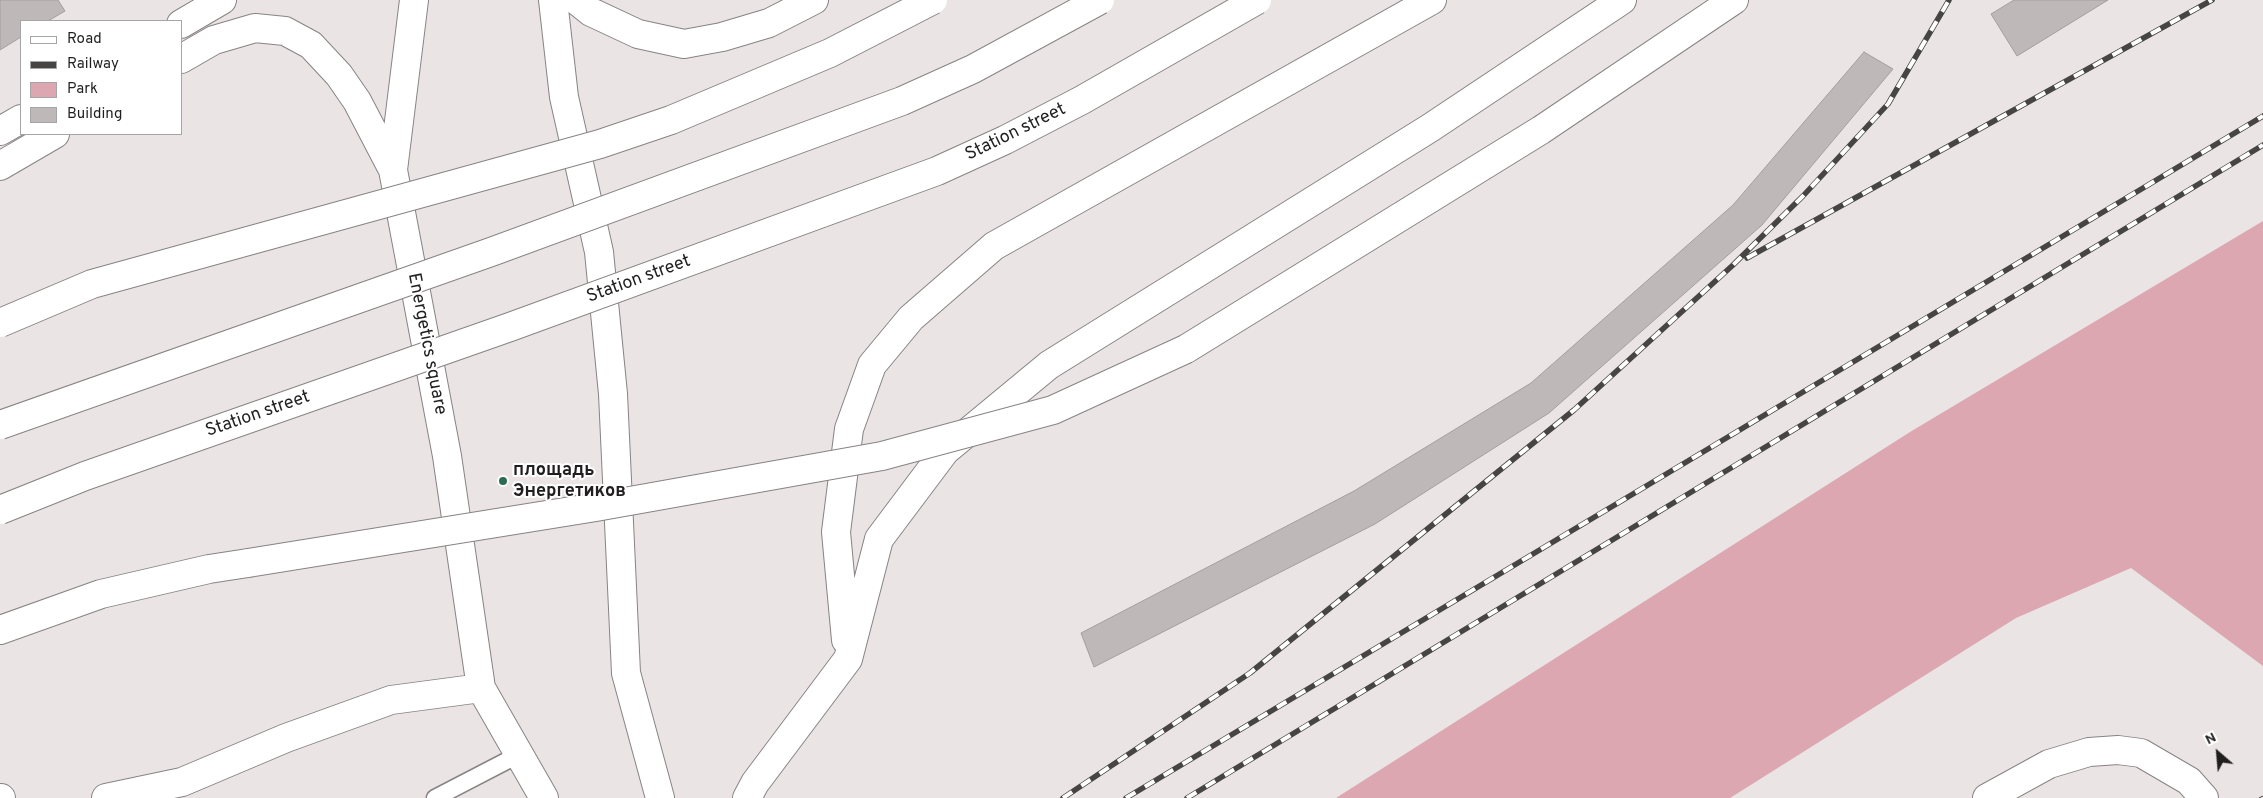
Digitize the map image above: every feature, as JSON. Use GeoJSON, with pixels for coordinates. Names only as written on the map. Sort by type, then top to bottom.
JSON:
{"type":"FeatureCollection","features":[{"type":"Feature","properties":{"kind":"main road"},"geometry":{"type":"LineString","coordinates":[[182,23],[222,0]]}},
{"type":"Feature","properties":{"kind":"main road","name":"Energetics square"},"geometry":{"type":"LineString","coordinates":[[414,0],[393,170],[447,456],[481,688]]}},
{"type":"Feature","properties":{"kind":"main road"},"geometry":{"type":"LineString","coordinates":[[553,0],[564,97],[599,252],[612,394],[626,673],[660,798]]}},
{"type":"Feature","properties":{"kind":"main road"},"geometry":{"type":"LineString","coordinates":[[576,0],[591,12],[638,34],[684,44],[722,37],[769,23],[814,0]]}},
{"type":"Feature","properties":{"kind":"main road"},"geometry":{"type":"LineString","coordinates":[[0,323],[92,284],[600,144],[671,120],[830,53],[933,0]]}},
{"type":"Feature","properties":{"kind":"main road"},"geometry":{"type":"LineString","coordinates":[[0,425],[491,252],[902,101],[973,69],[1100,0]]}},
{"type":"Feature","properties":{"kind":"main road","name":"Station street"},"geometry":{"type":"LineString","coordinates":[[0,510],[85,476],[510,327],[937,171],[1005,140],[1082,100],[1256,0]]}},
{"type":"Feature","properties":{"kind":"main road"},"geometry":{"type":"LineString","coordinates":[[848,660],[836,532],[849,429],[872,365],[911,318],[994,246],[1432,0]]}},
{"type":"Feature","properties":{"kind":"main road"},"geometry":{"type":"LineString","coordinates":[[748,798],[755,783],[848,660],[879,539],[945,451],[1049,365],[1430,128],[1622,0]]}},
{"type":"Feature","properties":{"kind":"main road"},"geometry":{"type":"LineString","coordinates":[[0,630],[101,594],[210,569],[596,507],[882,456],[1053,410],[1186,349],[1541,130],[1734,0]]}},
{"type":"Feature","properties":{"kind":"main road"},"geometry":{"type":"LineString","coordinates":[[182,58],[214,40],[255,28],[285,31],[311,45],[339,75],[357,101],[393,170]]}},
{"type":"Feature","properties":{"kind":"main road"},"geometry":{"type":"LineString","coordinates":[[0,132],[20,120]]}},
{"type":"Feature","properties":{"kind":"main road"},"geometry":{"type":"LineString","coordinates":[[0,166],[53,135]]}},
{"type":"Feature","properties":{"kind":"main road"},"geometry":{"type":"LineString","coordinates":[[106,798],[182,782],[286,738],[391,700],[481,688],[544,798]]}},
{"type":"Feature","properties":{"kind":"main road"},"geometry":{"type":"LineString","coordinates":[[1987,798],[2049,764],[2089,752],[2118,750],[2141,753],[2189,780],[2204,798]]}},
{"type":"Feature","properties":{"kind":"lane"},"geometry":{"type":"LineString","coordinates":[[435,798],[518,755]]}},
{"type":"Feature","properties":{"kind":"green space"},"geometry":{"type":"Polygon","coordinates":[[[2263,221],[2263,666],[2131,568],[2016,618],[1730,798],[1336,798],[1910,432],[2263,221]]]}},
{"type":"Feature","properties":{"kind":"building"},"geometry":{"type":"Polygon","coordinates":[[[0,0],[58,0],[65,11],[50,20],[20,20],[20,38],[0,50],[0,0]]]}},
{"type":"Feature","properties":{"kind":"building"},"geometry":{"type":"Polygon","coordinates":[[[2014,0],[2108,0],[2017,56],[1991,14],[2014,0]]]}},
{"type":"Feature","properties":{"kind":"building"},"geometry":{"type":"Polygon","coordinates":[[[1864,52],[1893,69],[1762,225],[1549,413],[1375,524],[1094,667],[1081,633],[1354,491],[1531,383],[1733,205],[1864,52]]]}},
{"type":"Feature","properties":{"kind":"tram line"},"geometry":{"type":"LineString","coordinates":[[2259,798],[2263,796]]}},
{"type":"Feature","properties":{"kind":"railway"},"geometry":{"type":"LineString","coordinates":[[1063,798],[1250,673],[1574,410],[1733,265],[1803,196],[1888,104],[1949,0]]}},
{"type":"Feature","properties":{"kind":"railway"},"geometry":{"type":"LineString","coordinates":[[1747,258],[2212,0]]}},
{"type":"Feature","properties":{"kind":"railway"},"geometry":{"type":"LineString","coordinates":[[1126,798],[2263,116]]}},
{"type":"Feature","properties":{"kind":"railway"},"geometry":{"type":"LineString","coordinates":[[1187,798],[2263,145]]}},
{"type":"Feature","properties":{"kind":"place","name":"площадь Энергетиков"},"geometry":{"type":"Point","coordinates":[503,481]}}]}
